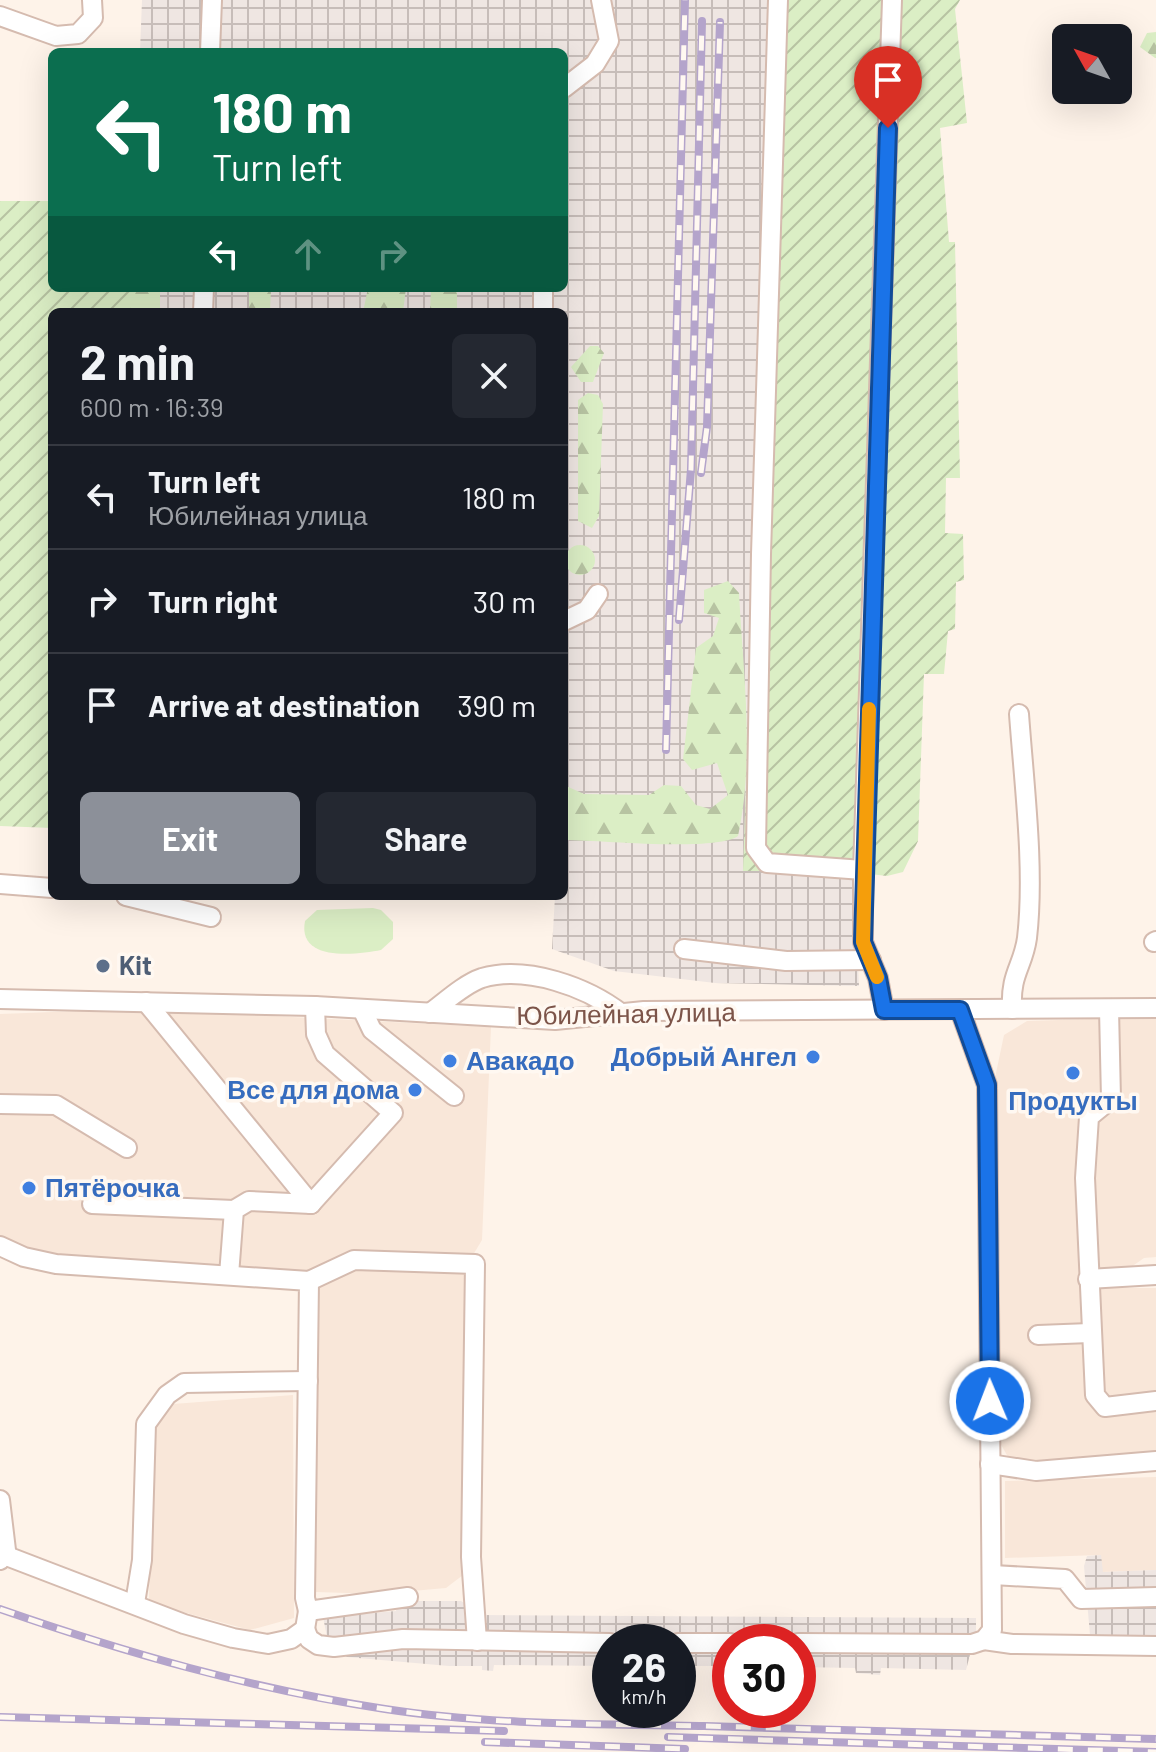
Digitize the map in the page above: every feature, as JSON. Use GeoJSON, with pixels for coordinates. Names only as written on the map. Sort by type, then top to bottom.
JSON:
{"type":"FeatureCollection","features":[{"type":"Feature","properties":{"kind":"street"},"geometry":{"type":"LineString","coordinates":[[0,16],[56,36],[78,34],[93,18],[92,0]]}},
{"type":"Feature","properties":{"kind":"street"},"geometry":{"type":"LineString","coordinates":[[210,48],[212,0]]}},
{"type":"Feature","properties":{"kind":"street"},"geometry":{"type":"LineString","coordinates":[[568,85],[595,64],[609,41],[601,0]]}},
{"type":"Feature","properties":{"kind":"street"},"geometry":{"type":"LineString","coordinates":[[778,0],[761,554],[756,848],[767,863],[863,870]]}},
{"type":"Feature","properties":{"kind":"street"},"geometry":{"type":"LineString","coordinates":[[884,1010],[863,942],[863,870],[892,0]]}},
{"type":"Feature","properties":{"kind":"street"},"geometry":{"type":"LineString","coordinates":[[568,619],[587,610],[598,594]]}},
{"type":"Feature","properties":{"kind":"street"},"geometry":{"type":"LineString","coordinates":[[1012,1009],[1011,985],[1027,937],[1027,836],[1019,714]]}},
{"type":"Feature","properties":{"kind":"street"},"geometry":{"type":"LineString","coordinates":[[0,884],[48,888]]}},
{"type":"Feature","properties":{"kind":"street"},"geometry":{"type":"LineString","coordinates":[[142,900],[211,917]]}},
{"type":"Feature","properties":{"kind":"street"},"geometry":{"type":"LineString","coordinates":[[684,949],[786,961],[871,960]]}},
{"type":"Feature","properties":{"kind":"street"},"geometry":{"type":"LineString","coordinates":[[430,1013],[481,978],[511,976],[573,984],[600,996],[622,1014]]}},
{"type":"Feature","properties":{"kind":"street","name":"Юбилейная улица"},"geometry":{"type":"LineString","coordinates":[[0,999],[315,1006],[555,1020],[622,1014],[1156,1008]]}},
{"type":"Feature","properties":{"kind":"street"},"geometry":{"type":"LineString","coordinates":[[146,1002],[311,1204]]}},
{"type":"Feature","properties":{"kind":"street"},"geometry":{"type":"LineString","coordinates":[[311,1204],[393,1113],[325,1054],[316,1034],[315,1006]]}},
{"type":"Feature","properties":{"kind":"street"},"geometry":{"type":"LineString","coordinates":[[362,1009],[372,1030],[454,1096]]}},
{"type":"Feature","properties":{"kind":"street"},"geometry":{"type":"LineString","coordinates":[[1109,1009],[1111,1099],[1089,1117],[1085,1178],[1090,1333],[1098,1403],[1126,1407],[1144,1399],[1156,1401]]}},
{"type":"Feature","properties":{"kind":"street"},"geometry":{"type":"LineString","coordinates":[[960,1010],[987,1085],[993,1575],[992,1630],[984,1640]]}},
{"type":"Feature","properties":{"kind":"street"},"geometry":{"type":"LineString","coordinates":[[0,1104],[56,1105],[127,1148]]}},
{"type":"Feature","properties":{"kind":"street"},"geometry":{"type":"LineString","coordinates":[[92,1204],[234,1210],[249,1201],[311,1204]]}},
{"type":"Feature","properties":{"kind":"street"},"geometry":{"type":"LineString","coordinates":[[229,1275],[234,1210]]}},
{"type":"Feature","properties":{"kind":"street"},"geometry":{"type":"LineString","coordinates":[[0,1246],[24,1257],[56,1264],[309,1281],[354,1260],[475,1264],[471,1557],[477,1641]]}},
{"type":"Feature","properties":{"kind":"street"},"geometry":{"type":"LineString","coordinates":[[1088,1279],[1156,1275]]}},
{"type":"Feature","properties":{"kind":"street"},"geometry":{"type":"LineString","coordinates":[[309,1281],[305,1598],[309,1639],[318,1645],[334,1647],[403,1639],[592,1643]]}},
{"type":"Feature","properties":{"kind":"street"},"geometry":{"type":"LineString","coordinates":[[1038,1335],[1090,1333]]}},
{"type":"Feature","properties":{"kind":"street"},"geometry":{"type":"LineString","coordinates":[[135,1603],[142,1560],[146,1424],[153,1414],[184,1383],[308,1381]]}},
{"type":"Feature","properties":{"kind":"street"},"geometry":{"type":"LineString","coordinates":[[990,1464],[1036,1471],[1156,1461]]}},
{"type":"Feature","properties":{"kind":"street"},"geometry":{"type":"LineString","coordinates":[[0,1500],[6,1531],[2,1557],[135,1603],[184,1624],[268,1644],[291,1639],[307,1620],[408,1597]]}},
{"type":"Feature","properties":{"kind":"street"},"geometry":{"type":"LineString","coordinates":[[993,1575],[1065,1579],[1081,1599],[1156,1597]]}},
{"type":"Feature","properties":{"kind":"street"},"geometry":{"type":"LineString","coordinates":[[816,1643],[972,1644],[984,1640],[1012,1644],[1156,1646]]}},
{"type":"Feature","properties":{"kind":"shaded area"},"geometry":{"type":"Polygon","coordinates":[[[142,0],[773,0],[744,871],[844,871],[854,879],[859,986],[715,983],[614,971],[552,949],[555,900],[568,900],[568,308],[131,308],[131,292],[568,292],[568,48],[140,48],[142,0]]]}},
{"type":"Feature","properties":{"kind":"shaded area"},"geometry":{"type":"Polygon","coordinates":[[[132,1009],[491,1027],[482,1240],[464,1270],[467,1507],[463,1575],[446,1588],[378,1594],[316,1592],[316,1286],[47,1257],[0,1236],[0,1014],[132,1009]]]}},
{"type":"Feature","properties":{"kind":"shaded area"},"geometry":{"type":"Polygon","coordinates":[[[1156,1017],[1156,1257],[1144,1258],[1101,1288],[1156,1288],[1156,1457],[1031,1463],[1008,1457],[999,1441],[996,1073],[1004,1035],[1027,1021],[1156,1017]]]}},
{"type":"Feature","properties":{"kind":"shaded area"},"geometry":{"type":"Polygon","coordinates":[[[293,1395],[294,1618],[250,1630],[149,1603],[153,1419],[173,1404],[293,1395]]]}},
{"type":"Feature","properties":{"kind":"shaded area"},"geometry":{"type":"Polygon","coordinates":[[[1156,1477],[1156,1570],[1102,1572],[1100,1555],[1005,1558],[1005,1481],[1156,1477]]]}},
{"type":"Feature","properties":{"kind":"shaded area"},"geometry":{"type":"Polygon","coordinates":[[[1101,1555],[1103,1572],[1156,1570],[1156,1656],[1090,1635],[1084,1566],[1087,1556],[1101,1555]]]}},
{"type":"Feature","properties":{"kind":"shaded area"},"geometry":{"type":"Polygon","coordinates":[[[398,1601],[461,1601],[483,1615],[976,1618],[976,1632],[966,1670],[881,1668],[880,1675],[856,1673],[855,1668],[816,1667],[816,1624],[712,1624],[712,1666],[696,1666],[696,1624],[592,1624],[592,1666],[494,1665],[493,1671],[482,1670],[482,1666],[347,1657],[328,1642],[323,1617],[396,1611],[398,1601]]]}},
{"type":"Feature","properties":{"kind":"green space"},"geometry":{"type":"Polygon","coordinates":[[[773,0],[960,0],[955,9],[967,123],[940,128],[949,242],[955,242],[960,478],[946,478],[945,533],[963,534],[964,580],[956,582],[955,629],[948,631],[944,674],[924,674],[918,841],[903,872],[887,876],[844,871],[743,871],[773,0]]]}},
{"type":"Feature","properties":{"kind":"green space"},"geometry":{"type":"Polygon","coordinates":[[[1156,32],[1155,58],[1140,47],[1147,33],[1156,32]]]}},
{"type":"Feature","properties":{"kind":"green space"},"geometry":{"type":"Polygon","coordinates":[[[0,201],[48,201],[48,292],[131,292],[131,308],[48,308],[48,828],[0,826],[0,201]]]}},
{"type":"Feature","properties":{"kind":"green space"},"geometry":{"type":"Polygon","coordinates":[[[126,292],[160,292],[160,308],[124,308],[126,292]]]}},
{"type":"Feature","properties":{"kind":"green space"},"geometry":{"type":"Polygon","coordinates":[[[249,292],[271,292],[270,308],[249,308],[249,292]]]}},
{"type":"Feature","properties":{"kind":"green space"},"geometry":{"type":"Polygon","coordinates":[[[367,292],[406,292],[404,308],[364,308],[367,292]]]}},
{"type":"Feature","properties":{"kind":"green space"},"geometry":{"type":"Polygon","coordinates":[[[431,292],[457,292],[457,308],[430,308],[431,292]]]}},
{"type":"Feature","properties":{"kind":"green space"},"geometry":{"type":"Polygon","coordinates":[[[590,346],[598,346],[604,353],[593,382],[581,382],[571,367],[590,346]]]}},
{"type":"Feature","properties":{"kind":"green space"},"geometry":{"type":"Polygon","coordinates":[[[588,393],[598,395],[603,404],[599,516],[592,528],[578,521],[578,400],[588,393]]]}},
{"type":"Feature","properties":{"kind":"green space"},"geometry":{"type":"Polygon","coordinates":[[[586,546],[594,554],[591,571],[580,575],[569,571],[569,549],[586,546]]]}},
{"type":"Feature","properties":{"kind":"green space"},"geometry":{"type":"Polygon","coordinates":[[[728,581],[739,593],[747,746],[738,836],[725,841],[682,844],[568,840],[568,787],[584,794],[649,795],[664,785],[681,786],[696,805],[710,809],[728,795],[717,763],[692,770],[683,759],[696,648],[713,636],[719,618],[704,613],[704,590],[728,581]]]}},
{"type":"Feature","properties":{"kind":"green space"},"geometry":{"type":"Polygon","coordinates":[[[317,910],[381,910],[393,922],[393,939],[381,950],[331,953],[310,944],[305,934],[305,921],[317,910]]]}},
{"type":"Feature","properties":{"kind":"railway"},"geometry":{"type":"LineString","coordinates":[[666,750],[685,0]]}},
{"type":"Feature","properties":{"kind":"railway"},"geometry":{"type":"LineString","coordinates":[[679,620],[691,469],[702,21]]}},
{"type":"Feature","properties":{"kind":"railway"},"geometry":{"type":"LineString","coordinates":[[701,473],[707,427],[720,22]]}},
{"type":"Feature","properties":{"kind":"railway"},"geometry":{"type":"LineString","coordinates":[[0,1609],[142,1655],[238,1680],[335,1701],[425,1714],[544,1723],[1156,1739]]}},
{"type":"Feature","properties":{"kind":"railway"},"geometry":{"type":"LineString","coordinates":[[0,1717],[504,1731]]}},
{"type":"Feature","properties":{"kind":"railway"},"geometry":{"type":"LineString","coordinates":[[668,1737],[1156,1752]]}},
{"type":"Feature","properties":{"kind":"railway"},"geometry":{"type":"LineString","coordinates":[[485,1742],[685,1749]]}},
{"type":"Feature","properties":{"kind":"slow traffic"},"geometry":{"type":"LineString","coordinates":[[869,709],[863,942],[877,977]]}},
{"type":"Feature","properties":{"kind":"place","name":"Kit"},"geometry":{"type":"Point","coordinates":[103,966]}},
{"type":"Feature","properties":{"kind":"place","name":"Добрый Ангел"},"geometry":{"type":"Point","coordinates":[813,1057]}},
{"type":"Feature","properties":{"kind":"place","name":"Авакадо"},"geometry":{"type":"Point","coordinates":[450,1061]}},
{"type":"Feature","properties":{"kind":"place","name":"Продукты"},"geometry":{"type":"Point","coordinates":[1073,1073]}},
{"type":"Feature","properties":{"kind":"place","name":"Все для дома"},"geometry":{"type":"Point","coordinates":[415,1090]}},
{"type":"Feature","properties":{"kind":"place","name":"Пятёрочка"},"geometry":{"type":"Point","coordinates":[29,1188]}},
{"type":"Feature","properties":{"kind":"route"},"geometry":{"type":"LineString","coordinates":[[888,128],[863,942],[878,978],[884,1010],[960,1010],[987,1085],[990,1401]]}}]}
